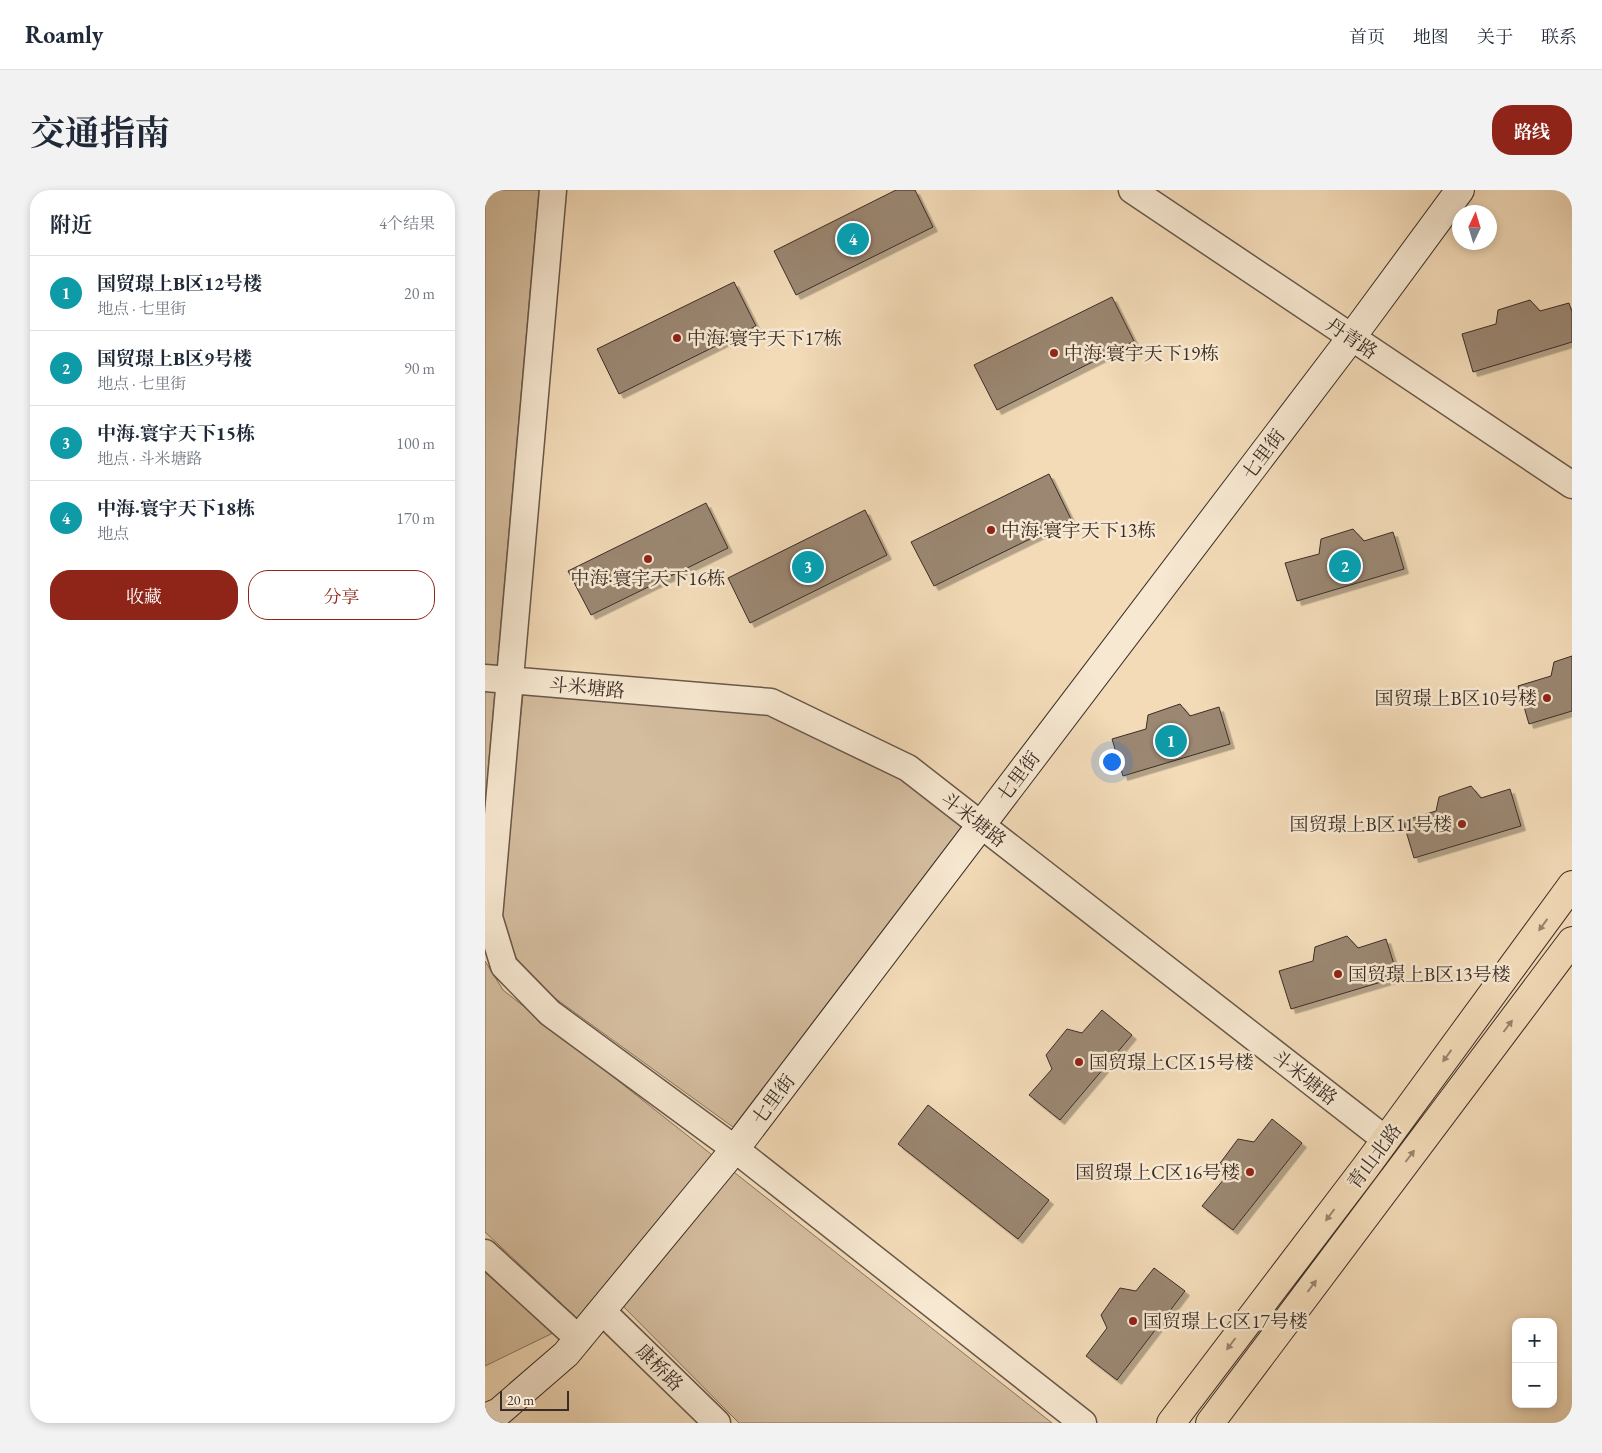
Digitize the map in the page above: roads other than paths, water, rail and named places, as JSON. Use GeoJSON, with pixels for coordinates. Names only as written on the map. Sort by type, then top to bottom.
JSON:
{"type":"FeatureCollection","features":[{"type":"Feature","properties":{"kind":"main road","name":"青山北路"},"geometry":{"type":"LineString","coordinates":[[1171,1423],[1386,1140],[1572,885]]}},
{"type":"Feature","properties":{"kind":"main road","name":"青山北路"},"geometry":{"type":"LineString","coordinates":[[1210,1423],[1572,941]]}},
{"type":"Feature","properties":{"kind":"street"},"geometry":{"type":"LineString","coordinates":[[553,190],[498,680],[489,917],[504,966],[550,1013],[735,1149],[1083,1423]]}},
{"type":"Feature","properties":{"kind":"street","name":"丹青路"},"geometry":{"type":"LineString","coordinates":[[1132,190],[1572,485]]}},
{"type":"Feature","properties":{"kind":"street","name":"七里街"},"geometry":{"type":"LineString","coordinates":[[485,1418],[499,1412],[573,1347],[735,1149],[1351,338],[1460,190]]}},
{"type":"Feature","properties":{"kind":"street","name":"斗米塘路"},"geometry":{"type":"LineString","coordinates":[[498,680],[771,702],[908,768],[1386,1140]]}},
{"type":"Feature","properties":{"kind":"street"},"geometry":{"type":"LineString","coordinates":[[485,1253],[573,1347]]}},
{"type":"Feature","properties":{"kind":"street","name":"康桥路"},"geometry":{"type":"LineString","coordinates":[[602,1311],[717,1423]]}},
{"type":"Feature","properties":{"kind":"place","name":"中海·寰宇天下18栋"},"geometry":{"type":"Point","coordinates":[853,239]}},
{"type":"Feature","properties":{"kind":"place","name":"中海·寰宇天下17栋"},"geometry":{"type":"Point","coordinates":[677,338]}},
{"type":"Feature","properties":{"kind":"place","name":"中海·寰宇天下19栋"},"geometry":{"type":"Point","coordinates":[1054,353]}},
{"type":"Feature","properties":{"kind":"place","name":"中海·寰宇天下13栋"},"geometry":{"type":"Point","coordinates":[991,530]}},
{"type":"Feature","properties":{"kind":"place","name":"中海·寰宇天下16栋"},"geometry":{"type":"Point","coordinates":[648,559]}},
{"type":"Feature","properties":{"kind":"place","name":"国贸璟上B区9号楼"},"geometry":{"type":"Point","coordinates":[1345,566]}},
{"type":"Feature","properties":{"kind":"place","name":"中海·寰宇天下15栋"},"geometry":{"type":"Point","coordinates":[808,567]}},
{"type":"Feature","properties":{"kind":"place","name":"国贸璟上B区10号楼"},"geometry":{"type":"Point","coordinates":[1547,698]}},
{"type":"Feature","properties":{"kind":"place","name":"国贸璟上B区12号楼"},"geometry":{"type":"Point","coordinates":[1171,741]}},
{"type":"Feature","properties":{"kind":"place","name":"国贸璟上B区11号楼"},"geometry":{"type":"Point","coordinates":[1462,824]}},
{"type":"Feature","properties":{"kind":"place","name":"国贸璟上B区13号楼"},"geometry":{"type":"Point","coordinates":[1338,974]}},
{"type":"Feature","properties":{"kind":"place","name":"国贸璟上C区15号楼"},"geometry":{"type":"Point","coordinates":[1079,1062]}},
{"type":"Feature","properties":{"kind":"place","name":"国贸璟上C区16号楼"},"geometry":{"type":"Point","coordinates":[1250,1172]}},
{"type":"Feature","properties":{"kind":"place","name":"国贸璟上C区17号楼"},"geometry":{"type":"Point","coordinates":[1133,1321]}}]}
